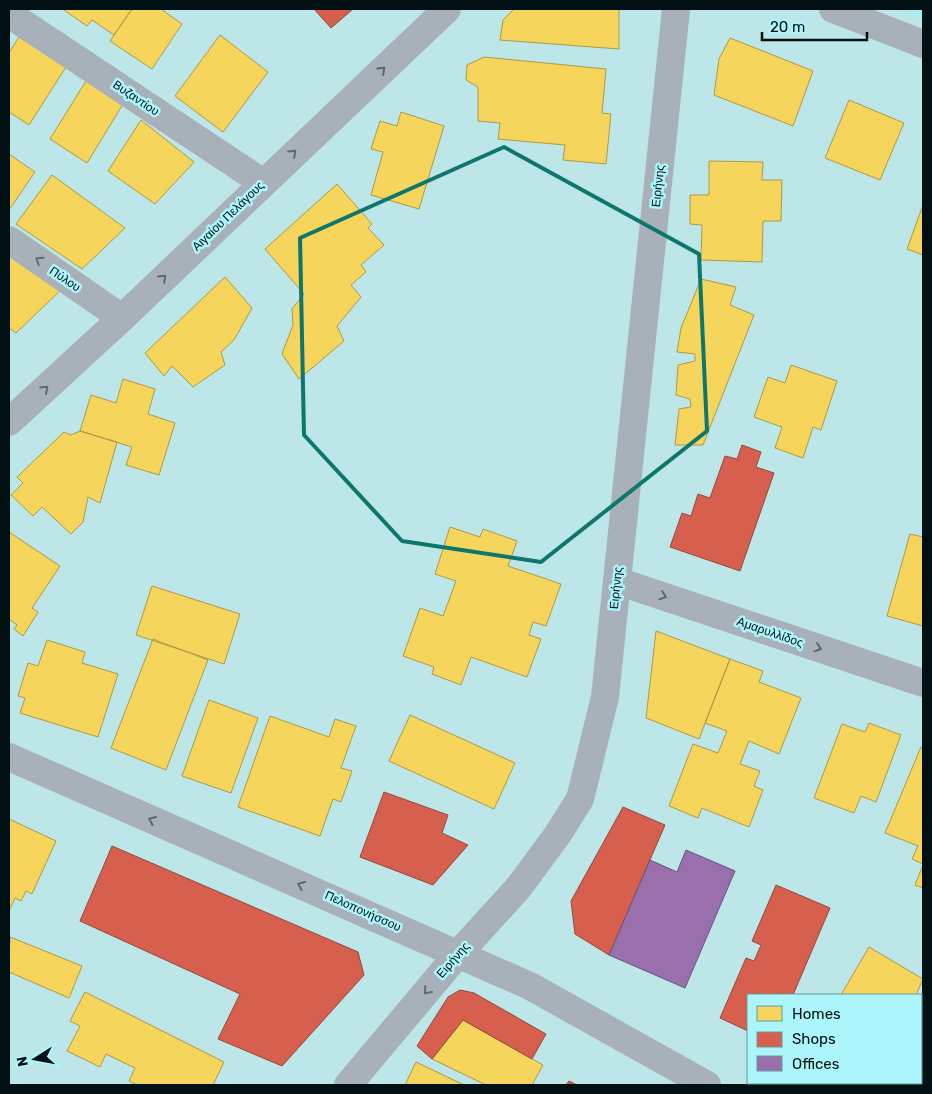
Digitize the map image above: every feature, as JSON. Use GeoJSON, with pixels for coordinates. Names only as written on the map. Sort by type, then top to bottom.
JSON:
{"type":"FeatureCollection","features":[{"type":"Feature","properties":{"kind":"street","name":"Αιγαίου Πελάγους"},"geometry":{"type":"LineString","coordinates":[[9,422],[122,318],[262,182],[447,9]]}},
{"type":"Feature","properties":{"kind":"street","name":"Ειρήνης"},"geometry":{"type":"LineString","coordinates":[[348,1085],[458,954],[519,887],[558,834],[580,798],[605,698],[676,9]]}},
{"type":"Feature","properties":{"kind":"street"},"geometry":{"type":"LineString","coordinates":[[833,9],[923,44]]}},
{"type":"Feature","properties":{"kind":"street","name":"Βυζαντίου"},"geometry":{"type":"LineString","coordinates":[[9,14],[262,182]]}},
{"type":"Feature","properties":{"kind":"street","name":"Πύλου"},"geometry":{"type":"LineString","coordinates":[[9,240],[122,318]]}},
{"type":"Feature","properties":{"kind":"street","name":"Αμαρυλλίδος"},"geometry":{"type":"LineString","coordinates":[[617,581],[923,683]]}},
{"type":"Feature","properties":{"kind":"street","name":"Πελοπονήσσου"},"geometry":{"type":"LineString","coordinates":[[9,757],[530,986],[706,1085]]}},
{"type":"Feature","properties":{"kind":"highlighted area"},"geometry":{"type":"Polygon","coordinates":[[[504,147],[699,254],[707,431],[541,562],[402,541],[304,435],[300,238],[504,147]]]}},
{"type":"Feature","properties":{"kind":"shaded area"},"geometry":{"type":"Polygon","coordinates":[[[898,9],[923,9],[923,19],[898,9]]]}},
{"type":"Feature","properties":{"kind":"building: Homes"},"geometry":{"type":"Polygon","coordinates":[[[65,9],[132,9],[114,35],[92,20],[87,26],[65,9]]]}},
{"type":"Feature","properties":{"kind":"building: Homes"},"geometry":{"type":"Polygon","coordinates":[[[132,9],[161,9],[182,24],[152,69],[110,41],[132,9]]]}},
{"type":"Feature","properties":{"kind":"building: Homes"},"geometry":{"type":"Polygon","coordinates":[[[514,9],[619,9],[619,49],[500,40],[503,20],[514,9]]]}},
{"type":"Feature","properties":{"kind":"building: Homes"},"geometry":{"type":"Polygon","coordinates":[[[220,35],[268,72],[223,132],[175,96],[220,35]]]}},
{"type":"Feature","properties":{"kind":"building: Homes"},"geometry":{"type":"Polygon","coordinates":[[[19,37],[66,67],[29,125],[9,112],[9,53],[19,37]]]}},
{"type":"Feature","properties":{"kind":"building: Homes"},"geometry":{"type":"Polygon","coordinates":[[[730,38],[813,71],[793,126],[714,95],[719,59],[730,38]]]}},
{"type":"Feature","properties":{"kind":"building: Homes"},"geometry":{"type":"Polygon","coordinates":[[[484,57],[606,69],[602,113],[611,114],[606,164],[563,160],[565,145],[498,139],[500,123],[478,121],[478,87],[466,80],[467,65],[484,57]]]}},
{"type":"Feature","properties":{"kind":"building: Homes"},"geometry":{"type":"Polygon","coordinates":[[[86,81],[123,104],[87,163],[50,139],[86,81]]]}},
{"type":"Feature","properties":{"kind":"building: Homes"},"geometry":{"type":"Polygon","coordinates":[[[849,100],[904,123],[880,180],[825,158],[849,100]]]}},
{"type":"Feature","properties":{"kind":"building: Homes"},"geometry":{"type":"Polygon","coordinates":[[[401,112],[444,126],[419,209],[371,195],[383,152],[371,149],[380,121],[397,126],[401,112]]]}},
{"type":"Feature","properties":{"kind":"building: Homes"},"geometry":{"type":"Polygon","coordinates":[[[141,120],[194,162],[155,204],[108,171],[141,120]]]}},
{"type":"Feature","properties":{"kind":"building: Homes"},"geometry":{"type":"Polygon","coordinates":[[[9,154],[35,172],[9,210],[9,154]]]}},
{"type":"Feature","properties":{"kind":"building: Homes"},"geometry":{"type":"Polygon","coordinates":[[[709,161],[763,162],[762,180],[782,180],[781,221],[763,221],[762,262],[701,260],[702,225],[690,224],[690,195],[709,195],[709,161]]]}},
{"type":"Feature","properties":{"kind":"building: Homes"},"geometry":{"type":"Polygon","coordinates":[[[52,175],[125,228],[82,269],[16,224],[52,175]]]}},
{"type":"Feature","properties":{"kind":"building: Homes"},"geometry":{"type":"Polygon","coordinates":[[[337,184],[372,224],[368,228],[384,245],[361,265],[366,272],[351,285],[361,297],[337,326],[344,341],[299,379],[282,354],[293,325],[292,309],[304,294],[265,249],[337,184]]]}},
{"type":"Feature","properties":{"kind":"building: Homes"},"geometry":{"type":"Polygon","coordinates":[[[923,205],[923,255],[907,249],[923,205]]]}},
{"type":"Feature","properties":{"kind":"building: Homes"},"geometry":{"type":"Polygon","coordinates":[[[9,251],[64,287],[16,333],[9,328],[9,251]]]}},
{"type":"Feature","properties":{"kind":"building: Homes"},"geometry":{"type":"Polygon","coordinates":[[[225,277],[252,308],[234,340],[221,352],[225,365],[193,387],[172,366],[164,376],[145,353],[225,277]]]}},
{"type":"Feature","properties":{"kind":"building: Homes"},"geometry":{"type":"Polygon","coordinates":[[[701,279],[736,287],[730,305],[754,315],[703,445],[675,445],[679,409],[691,407],[690,399],[676,395],[678,365],[695,361],[695,354],[677,352],[681,328],[701,279]]]}},
{"type":"Feature","properties":{"kind":"building: Homes"},"geometry":{"type":"Polygon","coordinates":[[[791,365],[837,381],[821,430],[813,427],[803,458],[775,448],[782,427],[754,417],[768,377],[785,383],[791,365]]]}},
{"type":"Feature","properties":{"kind":"building: Homes"},"geometry":{"type":"Polygon","coordinates":[[[123,379],[155,389],[148,414],[175,423],[159,475],[126,465],[132,447],[80,431],[91,395],[116,403],[123,379]]]}},
{"type":"Feature","properties":{"kind":"building: Homes"},"geometry":{"type":"Polygon","coordinates":[[[80,431],[117,442],[100,503],[88,497],[83,522],[71,534],[42,507],[33,516],[11,495],[23,483],[17,477],[64,432],[71,435],[80,431]]]}},
{"type":"Feature","properties":{"kind":"building: Homes"},"geometry":{"type":"Polygon","coordinates":[[[450,527],[480,537],[483,529],[517,541],[508,566],[561,584],[546,626],[533,622],[529,635],[541,639],[527,677],[471,657],[461,685],[432,674],[434,667],[403,656],[420,608],[443,616],[456,581],[435,574],[450,527]]]}},
{"type":"Feature","properties":{"kind":"building: Homes"},"geometry":{"type":"Polygon","coordinates":[[[9,532],[60,566],[32,608],[38,612],[23,636],[14,629],[17,625],[9,619],[9,532]]]}},
{"type":"Feature","properties":{"kind":"building: Homes"},"geometry":{"type":"Polygon","coordinates":[[[910,534],[923,537],[923,626],[887,616],[910,534]]]}},
{"type":"Feature","properties":{"kind":"building: Homes"},"geometry":{"type":"Polygon","coordinates":[[[152,586],[240,614],[224,664],[136,635],[152,586]]]}},
{"type":"Feature","properties":{"kind":"building: Homes"},"geometry":{"type":"Polygon","coordinates":[[[656,631],[730,659],[699,739],[646,718],[656,631]]]}},
{"type":"Feature","properties":{"kind":"building: Homes"},"geometry":{"type":"Polygon","coordinates":[[[153,639],[208,660],[166,770],[111,748],[153,639]]]}},
{"type":"Feature","properties":{"kind":"building: Homes"},"geometry":{"type":"Polygon","coordinates":[[[47,640],[85,652],[82,663],[118,674],[98,737],[20,713],[25,698],[18,696],[28,663],[38,666],[47,640]]]}},
{"type":"Feature","properties":{"kind":"building: Homes"},"geometry":{"type":"Polygon","coordinates":[[[730,659],[763,671],[759,682],[801,698],[779,754],[749,741],[740,764],[760,771],[754,786],[763,790],[749,827],[702,808],[698,818],[669,806],[693,744],[718,753],[727,731],[705,723],[730,659]]]}},
{"type":"Feature","properties":{"kind":"building: Homes"},"geometry":{"type":"Polygon","coordinates":[[[209,700],[258,718],[231,793],[182,776],[209,700]]]}},
{"type":"Feature","properties":{"kind":"building: Homes"},"geometry":{"type":"Polygon","coordinates":[[[410,715],[515,763],[494,809],[389,761],[410,715]]]}},
{"type":"Feature","properties":{"kind":"building: Homes"},"geometry":{"type":"Polygon","coordinates":[[[270,716],[329,737],[335,719],[356,726],[341,768],[352,771],[341,802],[333,799],[320,836],[238,807],[270,716]]]}},
{"type":"Feature","properties":{"kind":"building: Homes"},"geometry":{"type":"Polygon","coordinates":[[[869,723],[901,735],[876,802],[861,796],[854,813],[814,798],[842,724],[865,732],[869,723]]]}},
{"type":"Feature","properties":{"kind":"building: Homes"},"geometry":{"type":"Polygon","coordinates":[[[921,747],[923,748],[923,864],[912,859],[918,846],[885,833],[921,747]]]}},
{"type":"Feature","properties":{"kind":"building: Homes"},"geometry":{"type":"Polygon","coordinates":[[[9,819],[56,841],[32,894],[26,891],[21,901],[15,898],[9,911],[9,819]]]}},
{"type":"Feature","properties":{"kind":"building: Homes"},"geometry":{"type":"Polygon","coordinates":[[[923,865],[923,888],[915,885],[923,865]]]}},
{"type":"Feature","properties":{"kind":"building: Homes"},"geometry":{"type":"Polygon","coordinates":[[[10,937],[82,966],[69,998],[9,972],[10,937]]]}},
{"type":"Feature","properties":{"kind":"building: Homes"},"geometry":{"type":"Polygon","coordinates":[[[869,947],[923,979],[916,994],[842,994],[869,947]]]}},
{"type":"Feature","properties":{"kind":"building: Homes"},"geometry":{"type":"Polygon","coordinates":[[[85,992],[224,1062],[213,1085],[137,1085],[129,1081],[135,1068],[106,1054],[100,1067],[67,1051],[80,1026],[70,1021],[85,992]]]}},
{"type":"Feature","properties":{"kind":"building: Homes"},"geometry":{"type":"Polygon","coordinates":[[[463,1020],[543,1065],[532,1085],[486,1085],[432,1059],[463,1020]]]}},
{"type":"Feature","properties":{"kind":"building: Homes"},"geometry":{"type":"Polygon","coordinates":[[[416,1062],[464,1085],[405,1085],[416,1062]]]}},
{"type":"Feature","properties":{"kind":"building: Homes"},"geometry":{"type":"Polygon","coordinates":[[[827,1084],[864,1084],[863,1085],[827,1084]]]}},
{"type":"Feature","properties":{"kind":"building: Shops"},"geometry":{"type":"Polygon","coordinates":[[[314,9],[353,9],[331,28],[314,9]]]}},
{"type":"Feature","properties":{"kind":"building: Shops"},"geometry":{"type":"Polygon","coordinates":[[[742,445],[761,452],[756,467],[774,473],[740,571],[670,547],[682,513],[691,516],[698,494],[710,498],[725,456],[737,459],[742,445]]]}},
{"type":"Feature","properties":{"kind":"building: Shops"},"geometry":{"type":"Polygon","coordinates":[[[384,792],[448,815],[442,833],[468,845],[433,885],[360,857],[384,792]]]}},
{"type":"Feature","properties":{"kind":"building: Shops"},"geometry":{"type":"Polygon","coordinates":[[[623,807],[665,825],[609,955],[575,934],[571,901],[623,807]]]}},
{"type":"Feature","properties":{"kind":"building: Shops"},"geometry":{"type":"Polygon","coordinates":[[[112,846],[358,952],[364,975],[282,1066],[218,1039],[240,994],[80,921],[112,846]]]}},
{"type":"Feature","properties":{"kind":"building: Shops"},"geometry":{"type":"Polygon","coordinates":[[[776,885],[830,908],[793,994],[747,994],[747,1031],[720,1018],[746,958],[754,961],[761,945],[752,941],[776,885]]]}},
{"type":"Feature","properties":{"kind":"building: Shops"},"geometry":{"type":"Polygon","coordinates":[[[460,990],[474,993],[546,1034],[532,1059],[463,1020],[432,1059],[417,1046],[448,997],[460,990]]]}},
{"type":"Feature","properties":{"kind":"building: Shops"},"geometry":{"type":"Polygon","coordinates":[[[569,1081],[577,1085],[566,1085],[569,1081]]]}},
{"type":"Feature","properties":{"kind":"building: Offices"},"geometry":{"type":"Polygon","coordinates":[[[686,850],[735,871],[685,988],[609,955],[650,860],[677,872],[686,850]]]}}]}
